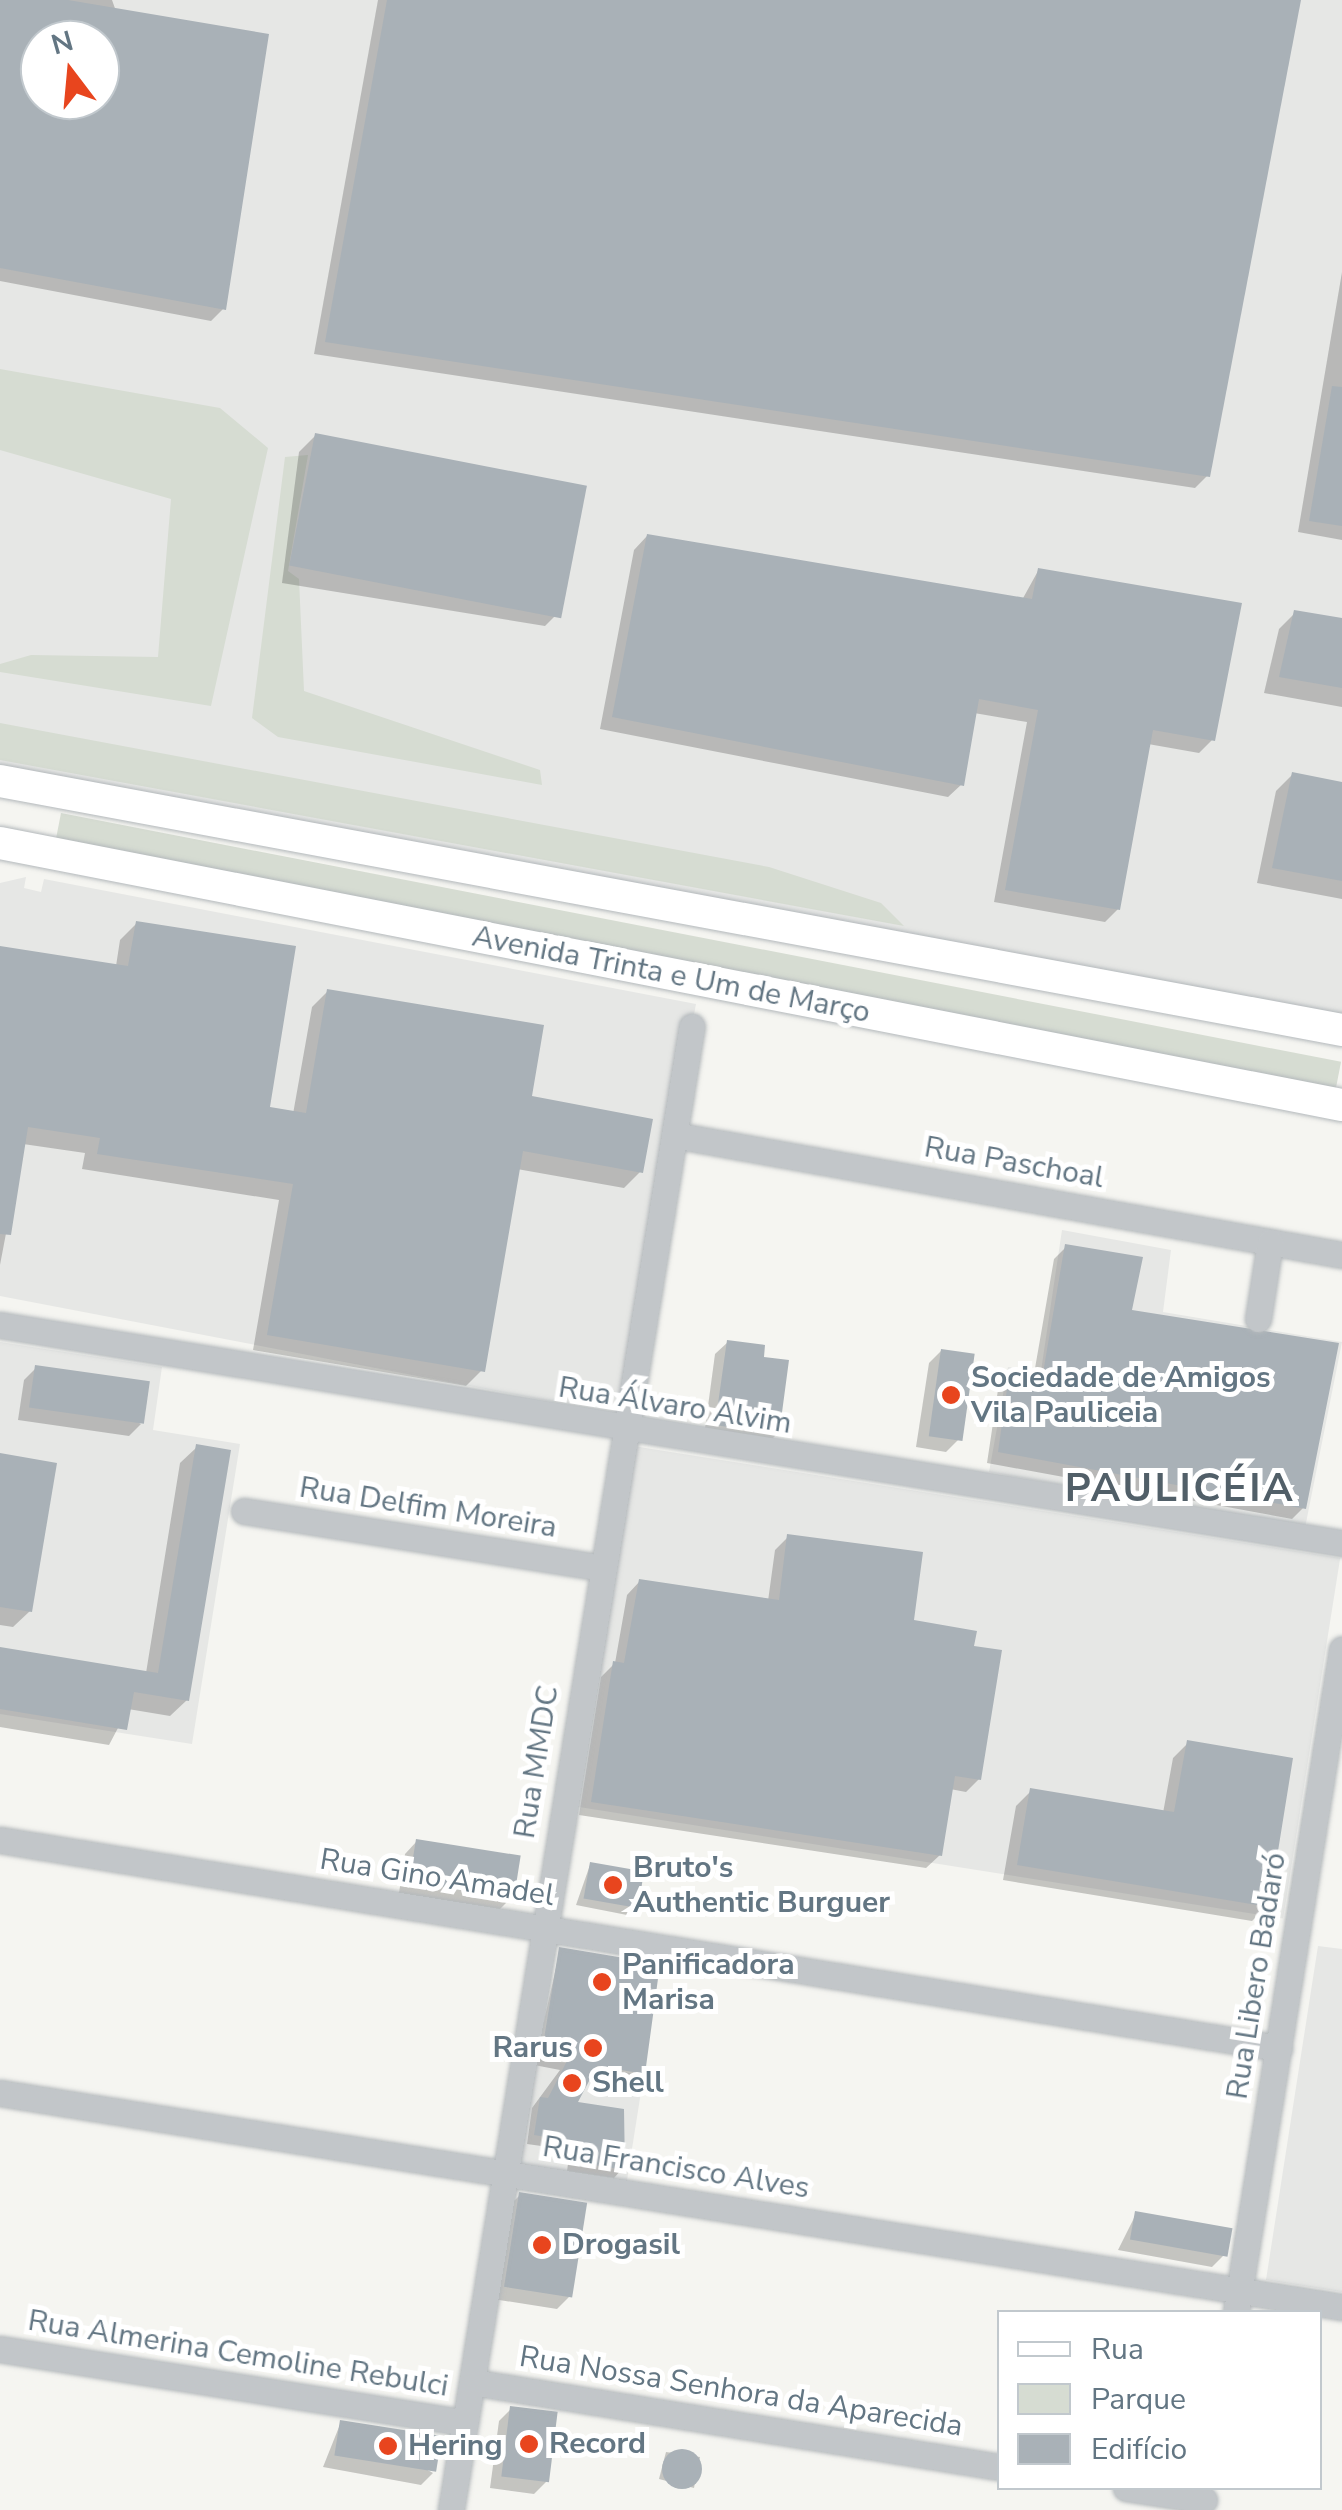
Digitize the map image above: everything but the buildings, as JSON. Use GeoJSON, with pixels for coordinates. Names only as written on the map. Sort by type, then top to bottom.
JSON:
{"type":"FeatureCollection","features":[{"type":"Feature","properties":{"kind":"main road"},"geometry":{"type":"LineString","coordinates":[[0,781],[1342,1030]]}},
{"type":"Feature","properties":{"kind":"main road","name":"Avenida Trinta e Um de Março"},"geometry":{"type":"LineString","coordinates":[[0,843],[1342,1105]]}},
{"type":"Feature","properties":{"kind":"street","name":"Rua MMDC"},"geometry":{"type":"LineString","coordinates":[[451,2510],[692,1026]]}},
{"type":"Feature","properties":{"kind":"street","name":"Rua Paschoal"},"geometry":{"type":"LineString","coordinates":[[674,1135],[1342,1256]]}},
{"type":"Feature","properties":{"kind":"street"},"geometry":{"type":"LineString","coordinates":[[1258,1319],[1270,1242]]}},
{"type":"Feature","properties":{"kind":"street","name":"Rua Álvaro Alvim"},"geometry":{"type":"LineString","coordinates":[[0,1325],[625,1433],[1342,1543]]}},
{"type":"Feature","properties":{"kind":"street","name":"Rua Delfim Moreira"},"geometry":{"type":"LineString","coordinates":[[244,1511],[603,1568]]}},
{"type":"Feature","properties":{"kind":"street","name":"Rua Libero Badaró"},"geometry":{"type":"LineString","coordinates":[[1238,2302],[1342,1649]]}},
{"type":"Feature","properties":{"kind":"street","name":"Rua Gino Amadel"},"geometry":{"type":"LineString","coordinates":[[0,1840],[1279,2048]]}},
{"type":"Feature","properties":{"kind":"street","name":"Rua Francisco Alves"},"geometry":{"type":"LineString","coordinates":[[0,2094],[503,2173],[1238,2302],[1342,2307]]}},
{"type":"Feature","properties":{"kind":"street","name":"Rua Almerina Cemoline Rebulci"},"geometry":{"type":"LineString","coordinates":[[0,2349],[465,2423]]}},
{"type":"Feature","properties":{"kind":"street","name":"Rua Nossa Senhora da Aparecida"},"geometry":{"type":"LineString","coordinates":[[472,2382],[997,2467]]}},
{"type":"Feature","properties":{"kind":"street"},"geometry":{"type":"LineString","coordinates":[[1140,2490],[1205,2499]]}},
{"type":"Feature","properties":{"kind":"shaded area"},"geometry":{"type":"Polygon","coordinates":[[[0,0],[1342,0],[1342,1014],[0,766],[0,0]]]}},
{"type":"Feature","properties":{"kind":"shaded area"},"geometry":{"type":"Polygon","coordinates":[[[26,877],[24,888],[41,892],[44,879],[696,1004],[616,1414],[0,1296],[0,883],[26,877]]]}},
{"type":"Feature","properties":{"kind":"shaded area"},"geometry":{"type":"Polygon","coordinates":[[[1062,1230],[1171,1250],[1163,1312],[1342,1342],[1305,1528],[989,1472],[1008,1367],[1041,1371],[1062,1230]]]}},
{"type":"Feature","properties":{"kind":"shaded area"},"geometry":{"type":"Polygon","coordinates":[[[0,1342],[162,1367],[153,1430],[240,1444],[192,1744],[0,1714],[0,1342]]]}},
{"type":"Feature","properties":{"kind":"shaded area"},"geometry":{"type":"Polygon","coordinates":[[[633,1446],[1340,1558],[1283,1919],[576,1807],[633,1446]]]}},
{"type":"Feature","properties":{"kind":"shaded area"},"geometry":{"type":"Polygon","coordinates":[[[1318,1946],[1342,1949],[1342,2292],[1266,2280],[1318,1946]]]}},
{"type":"Feature","properties":{"kind":"shaded area"},"geometry":{"type":"Polygon","coordinates":[[[534,2058],[644,2075],[626,2184],[517,2167],[534,2058]]]}},
{"type":"Feature","properties":{"kind":"green space"},"geometry":{"type":"Polygon","coordinates":[[[0,369],[220,408],[268,448],[211,706],[0,672],[0,664],[31,655],[158,657],[171,499],[0,450],[0,369]]]}},
{"type":"Feature","properties":{"kind":"green space"},"geometry":{"type":"Polygon","coordinates":[[[308,455],[288,571],[299,579],[304,691],[540,770],[542,785],[278,737],[252,718],[285,457],[308,455]]]}},
{"type":"Feature","properties":{"kind":"green space"},"geometry":{"type":"Polygon","coordinates":[[[0,723],[769,867],[881,903],[904,926],[0,760],[0,723]]]}},
{"type":"Feature","properties":{"kind":"green space"},"geometry":{"type":"Polygon","coordinates":[[[61,813],[1341,1062],[1336,1090],[55,841],[61,813]]]}},
{"type":"Feature","properties":{"kind":"place","name":"Sociedade de Amigos Vila Pauliceia"},"geometry":{"type":"Point","coordinates":[951,1395]}},
{"type":"Feature","properties":{"kind":"place","name":"Bruto's Authentic Burguer"},"geometry":{"type":"Point","coordinates":[613,1885]}},
{"type":"Feature","properties":{"kind":"place","name":"Panificadora Marisa"},"geometry":{"type":"Point","coordinates":[602,1982]}},
{"type":"Feature","properties":{"kind":"place","name":"Rarus"},"geometry":{"type":"Point","coordinates":[593,2048]}},
{"type":"Feature","properties":{"kind":"place","name":"Shell"},"geometry":{"type":"Point","coordinates":[572,2083]}},
{"type":"Feature","properties":{"kind":"place","name":"Drogasil"},"geometry":{"type":"Point","coordinates":[542,2245]}},
{"type":"Feature","properties":{"kind":"place","name":"Record"},"geometry":{"type":"Point","coordinates":[529,2444]}},
{"type":"Feature","properties":{"kind":"place","name":"Hering"},"geometry":{"type":"Point","coordinates":[388,2446]}},
{"type":"Feature","properties":{"kind":"district","name":"PAULICÉIA"},"geometry":{"type":"Point","coordinates":[1180,1488]}}]}
